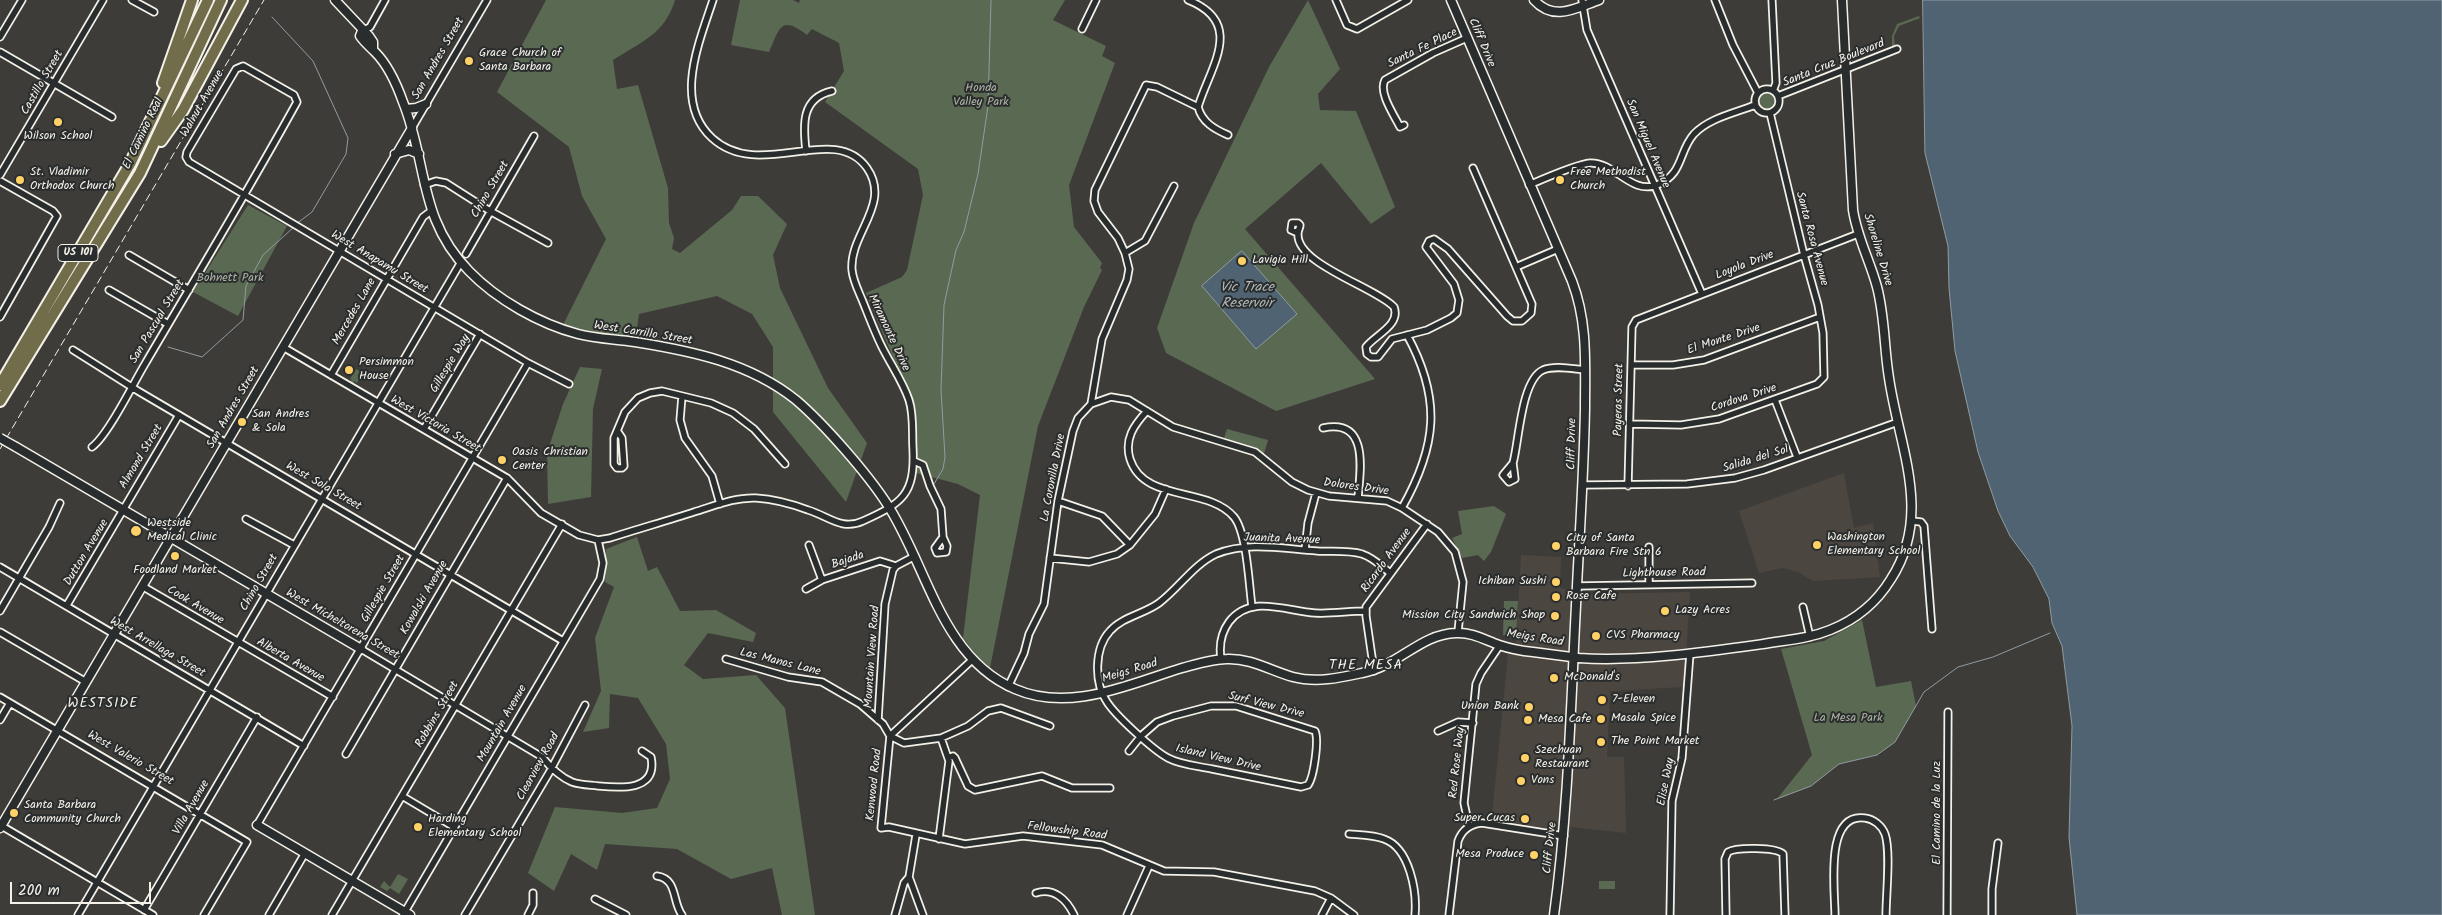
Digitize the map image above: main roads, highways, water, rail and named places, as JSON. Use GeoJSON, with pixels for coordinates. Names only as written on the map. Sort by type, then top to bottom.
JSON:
{"type":"FeatureCollection","features":[{"type":"Feature","properties":{"kind":"highway"},"geometry":{"type":"LineString","coordinates":[[153,120],[156,100],[192,0]]}},
{"type":"Feature","properties":{"kind":"highway","name":"El Camino Real"},"geometry":{"type":"LineString","coordinates":[[0,385],[121,180],[153,120],[208,0]]}},
{"type":"Feature","properties":{"kind":"highway","name":"El Camino Real"},"geometry":{"type":"LineString","coordinates":[[0,401],[140,173],[220,0]]}},
{"type":"Feature","properties":{"kind":"highway"},"geometry":{"type":"LineString","coordinates":[[140,173],[182,110],[242,0]]}},
{"type":"Feature","properties":{"kind":"main road","name":"West Carrillo Street"},"geometry":{"type":"LineString","coordinates":[[335,0],[362,31],[360,36],[363,41],[373,48],[388,72],[406,109],[419,154],[431,212],[443,236],[461,262],[494,292],[550,325],[595,338],[647,344],[698,354],[736,365],[769,381],[791,397],[814,418],[871,482],[889,507],[954,636],[972,660],[1008,687]]}},
{"type":"Feature","properties":{"kind":"main road","name":"Cliff Drive"},"geometry":{"type":"LineString","coordinates":[[1451,0],[1558,249],[1581,308],[1586,337],[1583,486],[1564,836],[1554,915]]}},
{"type":"Feature","properties":{"kind":"main road"},"geometry":{"type":"LineString","coordinates":[[1534,0],[1546,10],[1556,12],[1567,12],[1582,3],[1599,0]]}},
{"type":"Feature","properties":{"kind":"main road","name":"Shoreline Drive"},"geometry":{"type":"LineString","coordinates":[[1842,0],[1853,210],[1858,234],[1873,274],[1881,304],[1888,370],[1904,446]]}},
{"type":"Feature","properties":{"kind":"main road"},"geometry":{"type":"LineString","coordinates":[[406,109],[426,104]]}},
{"type":"Feature","properties":{"kind":"main road","name":"San Andres Street"},"geometry":{"type":"LineString","coordinates":[[0,826],[412,128]]}},
{"type":"Feature","properties":{"kind":"main road"},"geometry":{"type":"LineString","coordinates":[[395,154],[409,150],[419,154]]}},
{"type":"Feature","properties":{"kind":"main road","name":"West Micheltorena Street"},"geometry":{"type":"LineString","coordinates":[[0,438],[361,649]]}},
{"type":"Feature","properties":{"kind":"main road","name":"Meigs Road"},"geometry":{"type":"LineString","coordinates":[[1008,687],[1026,694],[1075,699],[1202,662],[1221,659],[1247,661],[1290,676],[1309,680],[1331,679],[1374,670],[1390,664],[1429,640],[1458,632],[1477,636],[1522,651],[1573,657],[1633,657],[1690,653],[1810,637],[1850,620],[1881,593],[1894,576],[1904,554],[1912,520],[1912,483],[1904,446]]}},
{"type":"Feature","properties":{"kind":"main road"},"geometry":{"type":"LineString","coordinates":[[257,825],[406,914]]}},
{"type":"Feature","properties":{"kind":"water"},"geometry":{"type":"Polygon","coordinates":[[[1923,0],[2442,0],[2442,915],[2077,915],[2069,837],[2072,726],[2062,646],[2052,623],[2049,599],[2033,567],[2010,536],[1998,511],[1978,452],[1955,351],[1949,288],[1948,246],[1925,153],[1923,0]]]}},
{"type":"Feature","properties":{"kind":"water","name":"Vic Trace Reservoir"},"geometry":{"type":"Polygon","coordinates":[[[1242,251],[1297,314],[1256,349],[1202,286],[1242,251]]]}},
{"type":"Feature","properties":{"kind":"waterway"},"geometry":{"type":"LineString","coordinates":[[934,484],[943,469],[945,457],[941,390],[944,305],[956,250],[964,232],[978,174],[988,106],[991,0]]}},
{"type":"Feature","properties":{"kind":"waterway"},"geometry":{"type":"LineString","coordinates":[[272,17],[313,61],[348,138],[346,154],[312,212],[296,224]]}},
{"type":"Feature","properties":{"kind":"waterway"},"geometry":{"type":"LineString","coordinates":[[168,347],[202,357],[243,320],[246,286],[263,255],[294,227]]}},
{"type":"Feature","properties":{"kind":"waterway"},"geometry":{"type":"LineString","coordinates":[[1774,800],[1811,786],[1839,764],[1877,755],[1895,742],[1924,692],[1958,667],[1993,657],[2050,633]]}},
{"type":"Feature","properties":{"kind":"railway"},"geometry":{"type":"LineString","coordinates":[[0,449],[264,0]]}},
{"type":"Feature","properties":{"kind":"place","name":"Grace Church of Santa Barbara"},"geometry":{"type":"Point","coordinates":[469,61]}},
{"type":"Feature","properties":{"kind":"place","name":"Wilson School"},"geometry":{"type":"Point","coordinates":[58,122]}},
{"type":"Feature","properties":{"kind":"place","name":"St. Vladimir Orthodox Church"},"geometry":{"type":"Point","coordinates":[20,180]}},
{"type":"Feature","properties":{"kind":"place","name":"Free Methodist Church"},"geometry":{"type":"Point","coordinates":[1560,180]}},
{"type":"Feature","properties":{"kind":"place","name":"Lavigia Hill"},"geometry":{"type":"Point","coordinates":[1242,261]}},
{"type":"Feature","properties":{"kind":"place","name":"Persimmon House"},"geometry":{"type":"Point","coordinates":[349,370]}},
{"type":"Feature","properties":{"kind":"place","name":"San Andres & Sola"},"geometry":{"type":"Point","coordinates":[242,422]}},
{"type":"Feature","properties":{"kind":"place","name":"Oasis Christian Center"},"geometry":{"type":"Point","coordinates":[502,460]}},
{"type":"Feature","properties":{"kind":"place","name":"Westside Medical Clinic"},"geometry":{"type":"Point","coordinates":[136,531]}},
{"type":"Feature","properties":{"kind":"place","name":"Washington Elementary School"},"geometry":{"type":"Point","coordinates":[1817,545]}},
{"type":"Feature","properties":{"kind":"place","name":"City of Santa Barbara Fire Stn 6"},"geometry":{"type":"Point","coordinates":[1556,546]}},
{"type":"Feature","properties":{"kind":"place","name":"Foodland Market"},"geometry":{"type":"Point","coordinates":[175,556]}},
{"type":"Feature","properties":{"kind":"place","name":"Ichiban Sushi"},"geometry":{"type":"Point","coordinates":[1556,582]}},
{"type":"Feature","properties":{"kind":"place","name":"Rose Cafe"},"geometry":{"type":"Point","coordinates":[1556,597]}},
{"type":"Feature","properties":{"kind":"place","name":"Lazy Acres"},"geometry":{"type":"Point","coordinates":[1665,611]}},
{"type":"Feature","properties":{"kind":"place","name":"Mission City Sandwich Shop"},"geometry":{"type":"Point","coordinates":[1555,616]}},
{"type":"Feature","properties":{"kind":"place","name":"CVS Pharmacy"},"geometry":{"type":"Point","coordinates":[1596,636]}},
{"type":"Feature","properties":{"kind":"place","name":"McDonald's"},"geometry":{"type":"Point","coordinates":[1554,678]}},
{"type":"Feature","properties":{"kind":"place","name":"7-Eleven"},"geometry":{"type":"Point","coordinates":[1602,700]}},
{"type":"Feature","properties":{"kind":"place","name":"Union Bank"},"geometry":{"type":"Point","coordinates":[1529,707]}},
{"type":"Feature","properties":{"kind":"place","name":"Masala Spice"},"geometry":{"type":"Point","coordinates":[1601,719]}},
{"type":"Feature","properties":{"kind":"place","name":"Mesa Cafe"},"geometry":{"type":"Point","coordinates":[1528,720]}},
{"type":"Feature","properties":{"kind":"place","name":"The Point Market"},"geometry":{"type":"Point","coordinates":[1601,742]}},
{"type":"Feature","properties":{"kind":"place","name":"Szechuan Restaurant"},"geometry":{"type":"Point","coordinates":[1525,758]}},
{"type":"Feature","properties":{"kind":"place","name":"Vons"},"geometry":{"type":"Point","coordinates":[1521,781]}},
{"type":"Feature","properties":{"kind":"place","name":"Santa Barbara Community Church"},"geometry":{"type":"Point","coordinates":[14,813]}},
{"type":"Feature","properties":{"kind":"place","name":"Super Cucas"},"geometry":{"type":"Point","coordinates":[1525,819]}},
{"type":"Feature","properties":{"kind":"place","name":"Harding Elementary School"},"geometry":{"type":"Point","coordinates":[418,827]}},
{"type":"Feature","properties":{"kind":"place","name":"Mesa Produce"},"geometry":{"type":"Point","coordinates":[1534,855]}},
{"type":"Feature","properties":{"kind":"district","name":"THE MESA"},"geometry":{"type":"Point","coordinates":[1366,667]}},
{"type":"Feature","properties":{"kind":"district","name":"WESTSIDE"},"geometry":{"type":"Point","coordinates":[103,705]}},
{"type":"Feature","properties":{"kind":"park label","name":"Honda Valley Park"},"geometry":{"type":"Point","coordinates":[981,96]}},
{"type":"Feature","properties":{"kind":"park label","name":"Bohnett Park"},"geometry":{"type":"Point","coordinates":[230,279]}},
{"type":"Feature","properties":{"kind":"park label","name":"La Mesa Park"},"geometry":{"type":"Point","coordinates":[1848,719]}}]}
